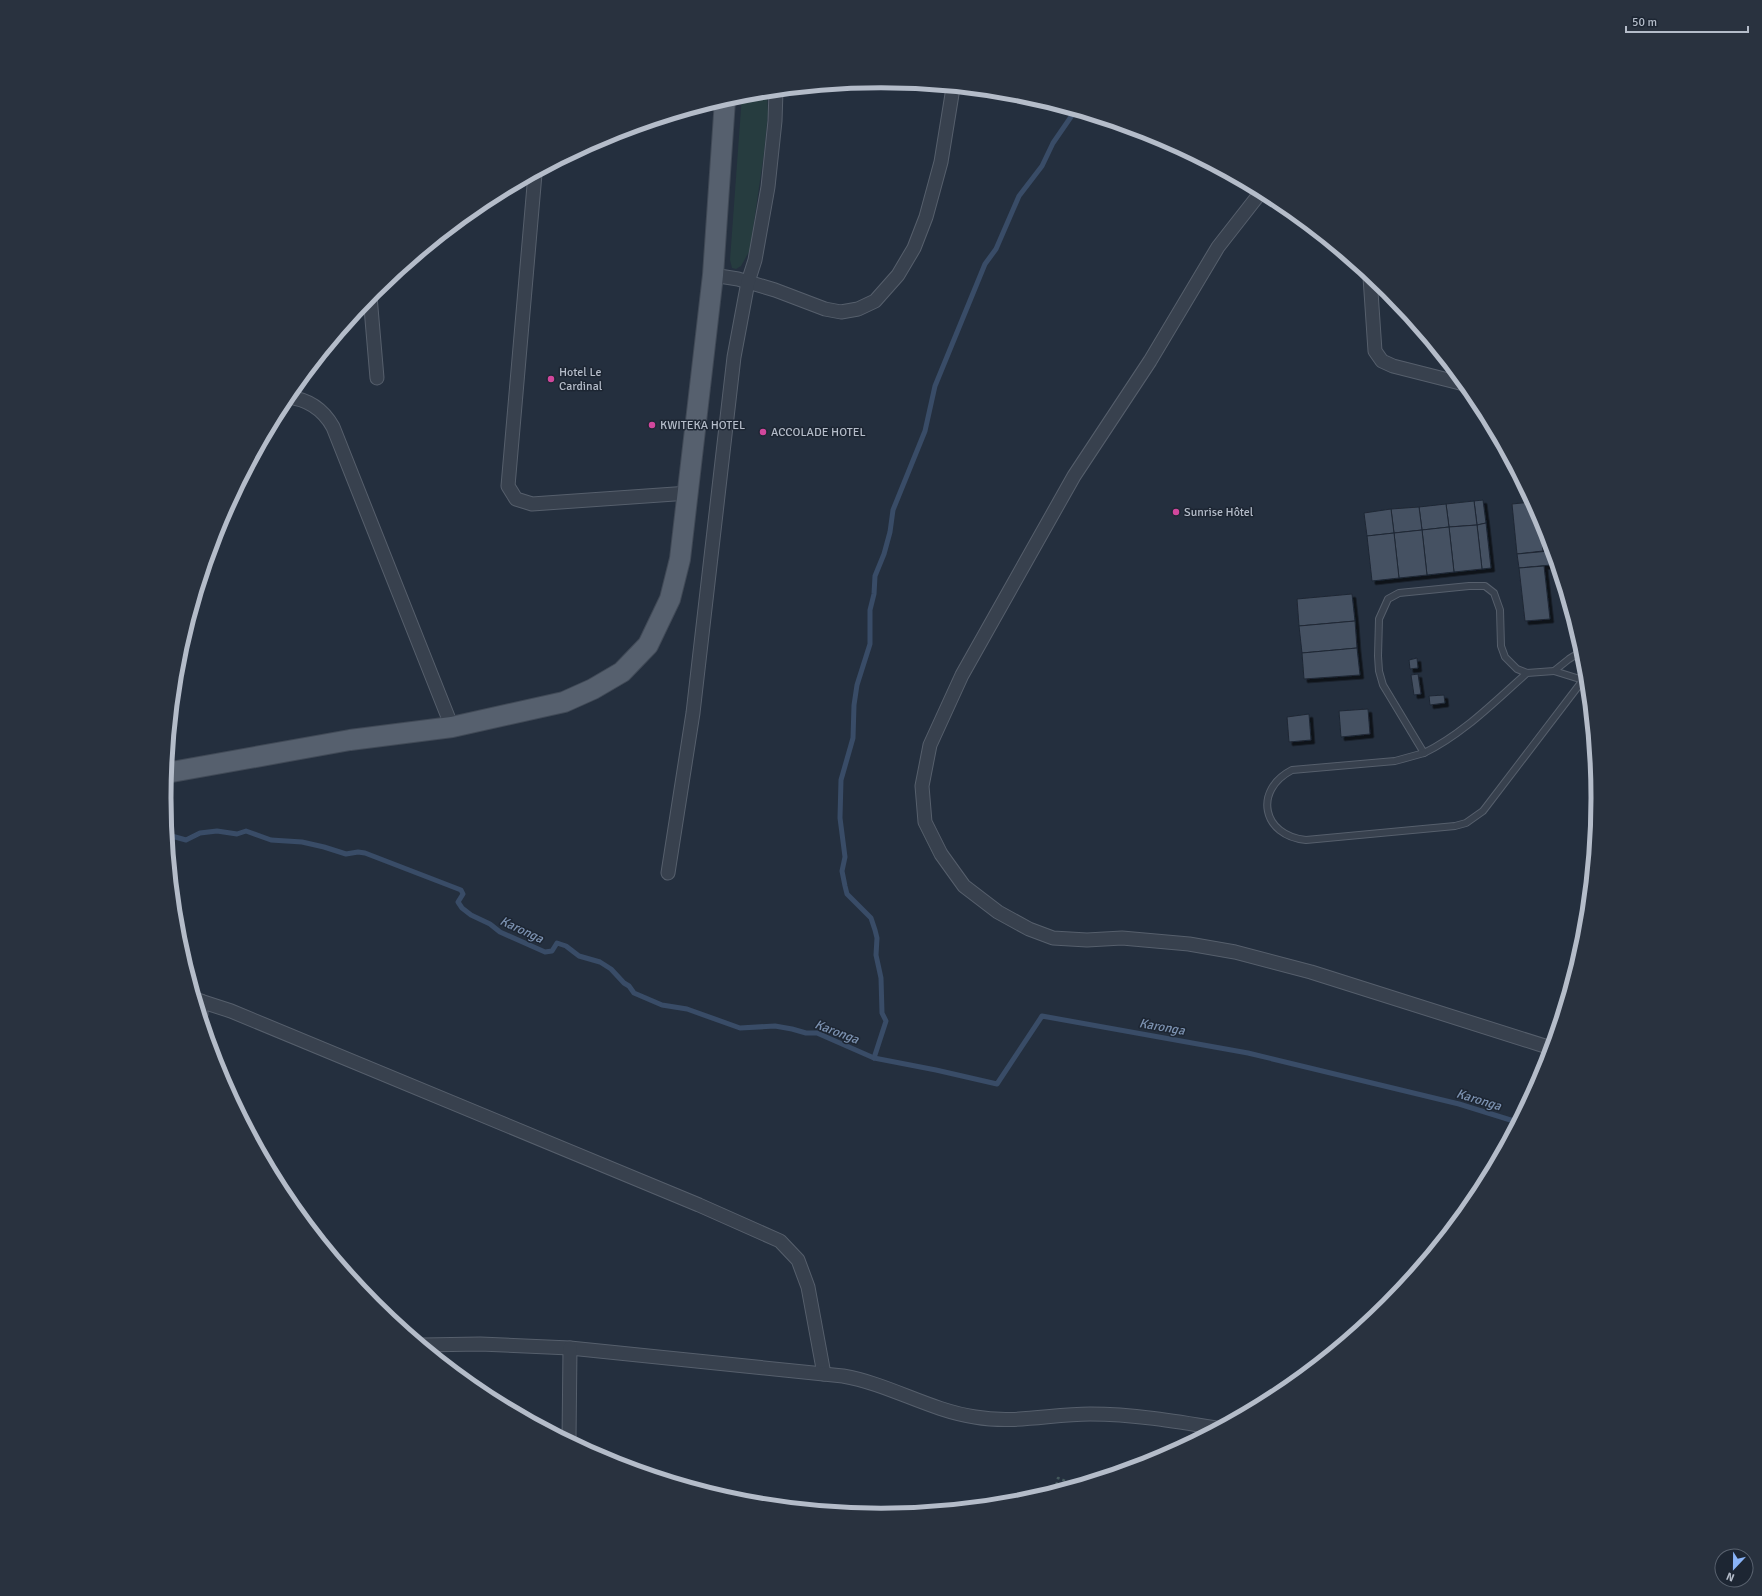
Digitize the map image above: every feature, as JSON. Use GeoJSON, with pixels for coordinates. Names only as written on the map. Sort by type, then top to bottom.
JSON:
{"type":"FeatureCollection","features":[{"type":"Feature","properties":{"kind":"main road"},"geometry":{"type":"LineString","coordinates":[[172,772],[350,740],[452,727],[564,702],[593,689],[622,672],[648,644],[670,599],[680,559],[689,493],[713,275],[725,106]]}},
{"type":"Feature","properties":{"kind":"street"},"geometry":{"type":"LineString","coordinates":[[713,275],[748,282],[825,309],[842,312],[858,309],[875,301],[898,275],[914,248],[926,217],[941,162],[952,92]]}},
{"type":"Feature","properties":{"kind":"street"},"geometry":{"type":"LineString","coordinates":[[668,873],[693,713],[734,357],[748,282],[755,260],[768,187],[775,121],[776,96]]}},
{"type":"Feature","properties":{"kind":"street"},"geometry":{"type":"LineString","coordinates":[[532,180],[508,486],[516,499],[532,504],[689,493]]}},
{"type":"Feature","properties":{"kind":"street"},"geometry":{"type":"LineString","coordinates":[[1257,197],[1218,247],[1150,361],[1074,476],[962,675],[930,745],[922,786],[925,822],[941,854],[964,886],[998,912],[1029,929],[1054,938],[1087,940],[1122,938],[1189,944],[1235,952],[1311,972],[1546,1046]]}},
{"type":"Feature","properties":{"kind":"street"},"geometry":{"type":"LineString","coordinates":[[1370,284],[1375,351],[1382,361],[1408,371],[1455,382]]}},
{"type":"Feature","properties":{"kind":"street"},"geometry":{"type":"LineString","coordinates":[[371,305],[377,378]]}},
{"type":"Feature","properties":{"kind":"street"},"geometry":{"type":"LineString","coordinates":[[295,398],[313,405],[328,418],[333,427],[452,727]]}},
{"type":"Feature","properties":{"kind":"street"},"geometry":{"type":"LineString","coordinates":[[203,1006],[231,1011],[706,1208],[780,1241],[798,1260],[808,1287],[824,1374]]}},
{"type":"Feature","properties":{"kind":"street"},"geometry":{"type":"LineString","coordinates":[[429,1345],[480,1344],[570,1348],[863,1379],[944,1410],[976,1418],[1020,1420],[1089,1414],[1154,1418],[1210,1427]]}},
{"type":"Feature","properties":{"kind":"street"},"geometry":{"type":"LineString","coordinates":[[569,1436],[570,1348]]}},
{"type":"Feature","properties":{"kind":"lane"},"geometry":{"type":"LineString","coordinates":[[1424,753],[1383,685],[1379,671],[1379,619],[1388,599],[1399,593],[1469,586],[1485,586],[1494,593],[1500,610],[1501,646],[1505,657],[1517,669],[1527,673],[1554,671],[1580,679]]}},
{"type":"Feature","properties":{"kind":"lane"},"geometry":{"type":"LineString","coordinates":[[1554,671],[1576,655]]}},
{"type":"Feature","properties":{"kind":"lane"},"geometry":{"type":"LineString","coordinates":[[1527,673],[1455,735],[1424,753],[1395,761],[1292,770],[1282,775],[1274,782],[1268,796],[1267,808],[1270,818],[1276,828],[1284,835],[1295,839],[1306,840],[1455,826],[1466,823],[1483,811],[1581,684]]}},
{"type":"Feature","properties":{"kind":"path"},"geometry":{"type":"LineString","coordinates":[[1056,1486],[1058,1478],[1069,1483]]}},
{"type":"Feature","properties":{"kind":"green space"},"geometry":{"type":"Polygon","coordinates":[[[767,98],[768,114],[764,153],[750,250],[741,266],[736,269],[732,268],[730,260],[741,102],[767,98]]]}},
{"type":"Feature","properties":{"kind":"building"},"geometry":{"type":"Polygon","coordinates":[[[1483,500],[1486,523],[1477,525],[1474,501],[1483,500]]]}},
{"type":"Feature","properties":{"kind":"building"},"geometry":{"type":"Polygon","coordinates":[[[1474,501],[1477,525],[1449,527],[1446,504],[1474,501]]]}},
{"type":"Feature","properties":{"kind":"building"},"geometry":{"type":"Polygon","coordinates":[[[1526,503],[1542,539],[1543,551],[1517,554],[1512,504],[1526,503]]]}},
{"type":"Feature","properties":{"kind":"building"},"geometry":{"type":"Polygon","coordinates":[[[1446,504],[1449,527],[1422,530],[1419,507],[1446,504]]]}},
{"type":"Feature","properties":{"kind":"building"},"geometry":{"type":"Polygon","coordinates":[[[1419,507],[1422,530],[1394,533],[1391,509],[1419,507]]]}},
{"type":"Feature","properties":{"kind":"building"},"geometry":{"type":"Polygon","coordinates":[[[1391,509],[1394,533],[1367,536],[1364,513],[1391,509]]]}},
{"type":"Feature","properties":{"kind":"building"},"geometry":{"type":"Polygon","coordinates":[[[1486,523],[1491,568],[1482,569],[1477,525],[1486,523]]]}},
{"type":"Feature","properties":{"kind":"building"},"geometry":{"type":"Polygon","coordinates":[[[1477,525],[1482,569],[1454,572],[1449,527],[1477,525]]]}},
{"type":"Feature","properties":{"kind":"building"},"geometry":{"type":"Polygon","coordinates":[[[1449,527],[1454,572],[1427,575],[1422,530],[1449,527]]]}},
{"type":"Feature","properties":{"kind":"building"},"geometry":{"type":"Polygon","coordinates":[[[1422,530],[1427,575],[1399,578],[1394,533],[1422,530]]]}},
{"type":"Feature","properties":{"kind":"building"},"geometry":{"type":"Polygon","coordinates":[[[1394,533],[1399,578],[1372,581],[1367,536],[1394,533]]]}},
{"type":"Feature","properties":{"kind":"building"},"geometry":{"type":"Polygon","coordinates":[[[1546,551],[1551,565],[1519,568],[1517,554],[1546,551]]]}},
{"type":"Feature","properties":{"kind":"building"},"geometry":{"type":"Polygon","coordinates":[[[1544,566],[1550,619],[1525,621],[1519,568],[1544,566]]]}},
{"type":"Feature","properties":{"kind":"building"},"geometry":{"type":"Polygon","coordinates":[[[1352,594],[1355,621],[1299,626],[1297,599],[1352,594]]]}},
{"type":"Feature","properties":{"kind":"building"},"geometry":{"type":"Polygon","coordinates":[[[1355,621],[1357,648],[1302,653],[1299,626],[1355,621]]]}},
{"type":"Feature","properties":{"kind":"building"},"geometry":{"type":"Polygon","coordinates":[[[1357,648],[1360,675],[1304,679],[1302,653],[1357,648]]]}},
{"type":"Feature","properties":{"kind":"building"},"geometry":{"type":"Polygon","coordinates":[[[1417,658],[1418,668],[1410,669],[1409,660],[1417,658]]]}},
{"type":"Feature","properties":{"kind":"building"},"geometry":{"type":"Polygon","coordinates":[[[1418,674],[1421,694],[1414,695],[1411,675],[1418,674]]]}},
{"type":"Feature","properties":{"kind":"building"},"geometry":{"type":"Polygon","coordinates":[[[1444,695],[1445,703],[1430,705],[1429,696],[1444,695]]]}},
{"type":"Feature","properties":{"kind":"building"},"geometry":{"type":"Polygon","coordinates":[[[1368,709],[1370,734],[1341,737],[1339,711],[1368,709]]]}},
{"type":"Feature","properties":{"kind":"building"},"geometry":{"type":"Polygon","coordinates":[[[1309,714],[1311,740],[1289,742],[1287,717],[1309,714]]]}},
{"type":"Feature","properties":{"kind":"waterway"},"geometry":{"type":"LineString","coordinates":[[874,1058],[886,1021],[882,1013],[881,978],[876,955],[877,938],[871,918],[847,894],[842,871],[845,857],[840,818],[841,780],[853,738],[854,705],[857,685],[870,644],[870,610],[874,594],[875,576],[884,554],[890,532],[893,510],[925,431],[935,386],[985,264],[996,249],[1019,196],[1042,166],[1053,143],[1073,114]]}},
{"type":"Feature","properties":{"kind":"waterway","name":"Karonga"},"geometry":{"type":"LineString","coordinates":[[173,836],[186,840],[200,833],[217,831],[237,834],[246,831],[271,840],[302,842],[346,854],[358,852],[365,853],[461,890],[463,894],[458,902],[462,908],[471,915],[490,924],[500,932],[545,952],[552,951],[557,943],[566,946],[579,956],[600,962],[611,969],[624,983],[629,986],[634,993],[662,1005],[687,1009],[740,1028],[775,1026],[806,1033],[817,1033],[874,1058],[997,1084],[1042,1016],[1248,1053],[1459,1104],[1513,1121]]}},
{"type":"Feature","properties":{"kind":"place","name":"Hotel Le Cardinal"},"geometry":{"type":"Point","coordinates":[551,379]}},
{"type":"Feature","properties":{"kind":"place","name":"KWITEKA HOTEL"},"geometry":{"type":"Point","coordinates":[652,425]}},
{"type":"Feature","properties":{"kind":"place","name":"ACCOLADE HOTEL"},"geometry":{"type":"Point","coordinates":[763,432]}},
{"type":"Feature","properties":{"kind":"place","name":"Sunrise Hôtel"},"geometry":{"type":"Point","coordinates":[1176,512]}}]}
